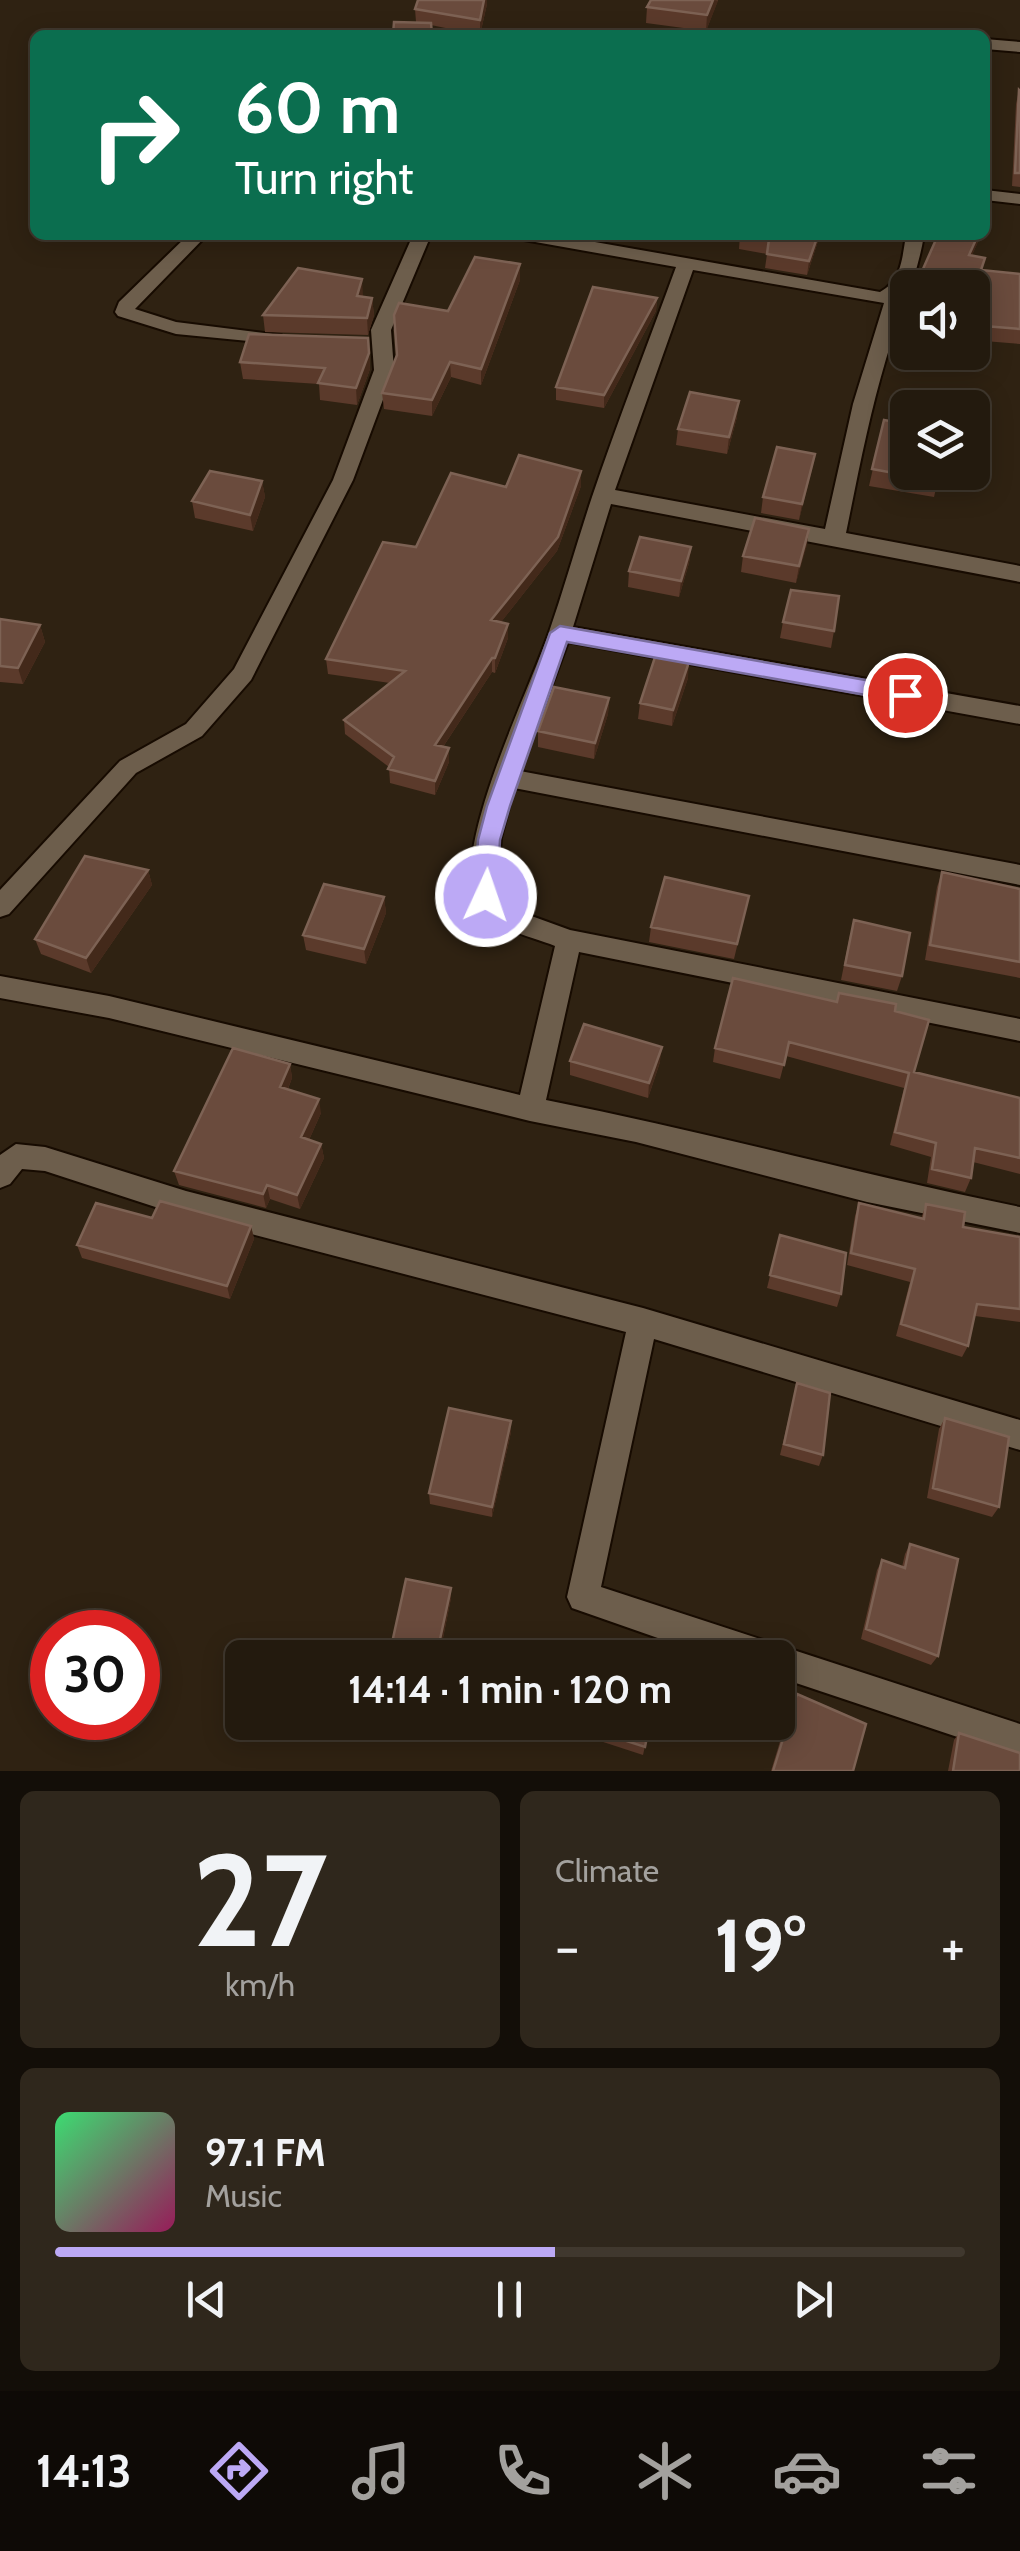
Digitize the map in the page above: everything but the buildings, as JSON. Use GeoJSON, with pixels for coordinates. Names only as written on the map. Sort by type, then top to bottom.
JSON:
{"type":"FeatureCollection","features":[{"type":"Feature","properties":{"kind":"street"},"geometry":{"type":"LineString","coordinates":[[990,44],[1020,47]]}},
{"type":"Feature","properties":{"kind":"street"},"geometry":{"type":"LineString","coordinates":[[990,196],[1020,199]]}},
{"type":"Feature","properties":{"kind":"street"},"geometry":{"type":"LineString","coordinates":[[193,240],[126,306],[125,312],[135,318],[174,326],[306,344]]}},
{"type":"Feature","properties":{"kind":"street"},"geometry":{"type":"LineString","coordinates":[[0,907],[128,767],[194,730],[243,674],[343,480],[384,370],[372,344],[420,240]]}},
{"type":"Feature","properties":{"kind":"street"},"geometry":{"type":"LineString","coordinates":[[552,240],[860,296],[890,294]]}},
{"type":"Feature","properties":{"kind":"street"},"geometry":{"type":"LineString","coordinates":[[909,270],[915,240]]}},
{"type":"Feature","properties":{"kind":"street"},"geometry":{"type":"LineString","coordinates":[[686,264],[508,778],[489,840],[486,896],[506,917],[568,940],[1020,1030]]}},
{"type":"Feature","properties":{"kind":"street"},"geometry":{"type":"LineString","coordinates":[[834,538],[863,404],[890,314]]}},
{"type":"Feature","properties":{"kind":"street"},"geometry":{"type":"LineString","coordinates":[[603,495],[1020,574]]}},
{"type":"Feature","properties":{"kind":"street"},"geometry":{"type":"LineString","coordinates":[[560,633],[1020,716]]}},
{"type":"Feature","properties":{"kind":"street"},"geometry":{"type":"LineString","coordinates":[[508,778],[1020,875]]}},
{"type":"Feature","properties":{"kind":"street"},"geometry":{"type":"LineString","coordinates":[[530,1109],[568,940]]}},
{"type":"Feature","properties":{"kind":"street"},"geometry":{"type":"LineString","coordinates":[[0,987],[109,1007],[530,1109],[636,1130],[867,1189],[1020,1220]]}},
{"type":"Feature","properties":{"kind":"street"},"geometry":{"type":"LineString","coordinates":[[0,1175],[16,1156],[45,1159],[186,1204],[644,1322],[1020,1435]]}},
{"type":"Feature","properties":{"kind":"street"},"geometry":{"type":"LineString","coordinates":[[644,1322],[583,1597],[712,1640]]}},
{"type":"Feature","properties":{"kind":"street"},"geometry":{"type":"LineString","coordinates":[[795,1667],[1020,1741]]}},
{"type":"Feature","properties":{"kind":"route"},"geometry":{"type":"LineString","coordinates":[[486,896],[489,840],[498,806],[560,633],[905,695]]}}]}
